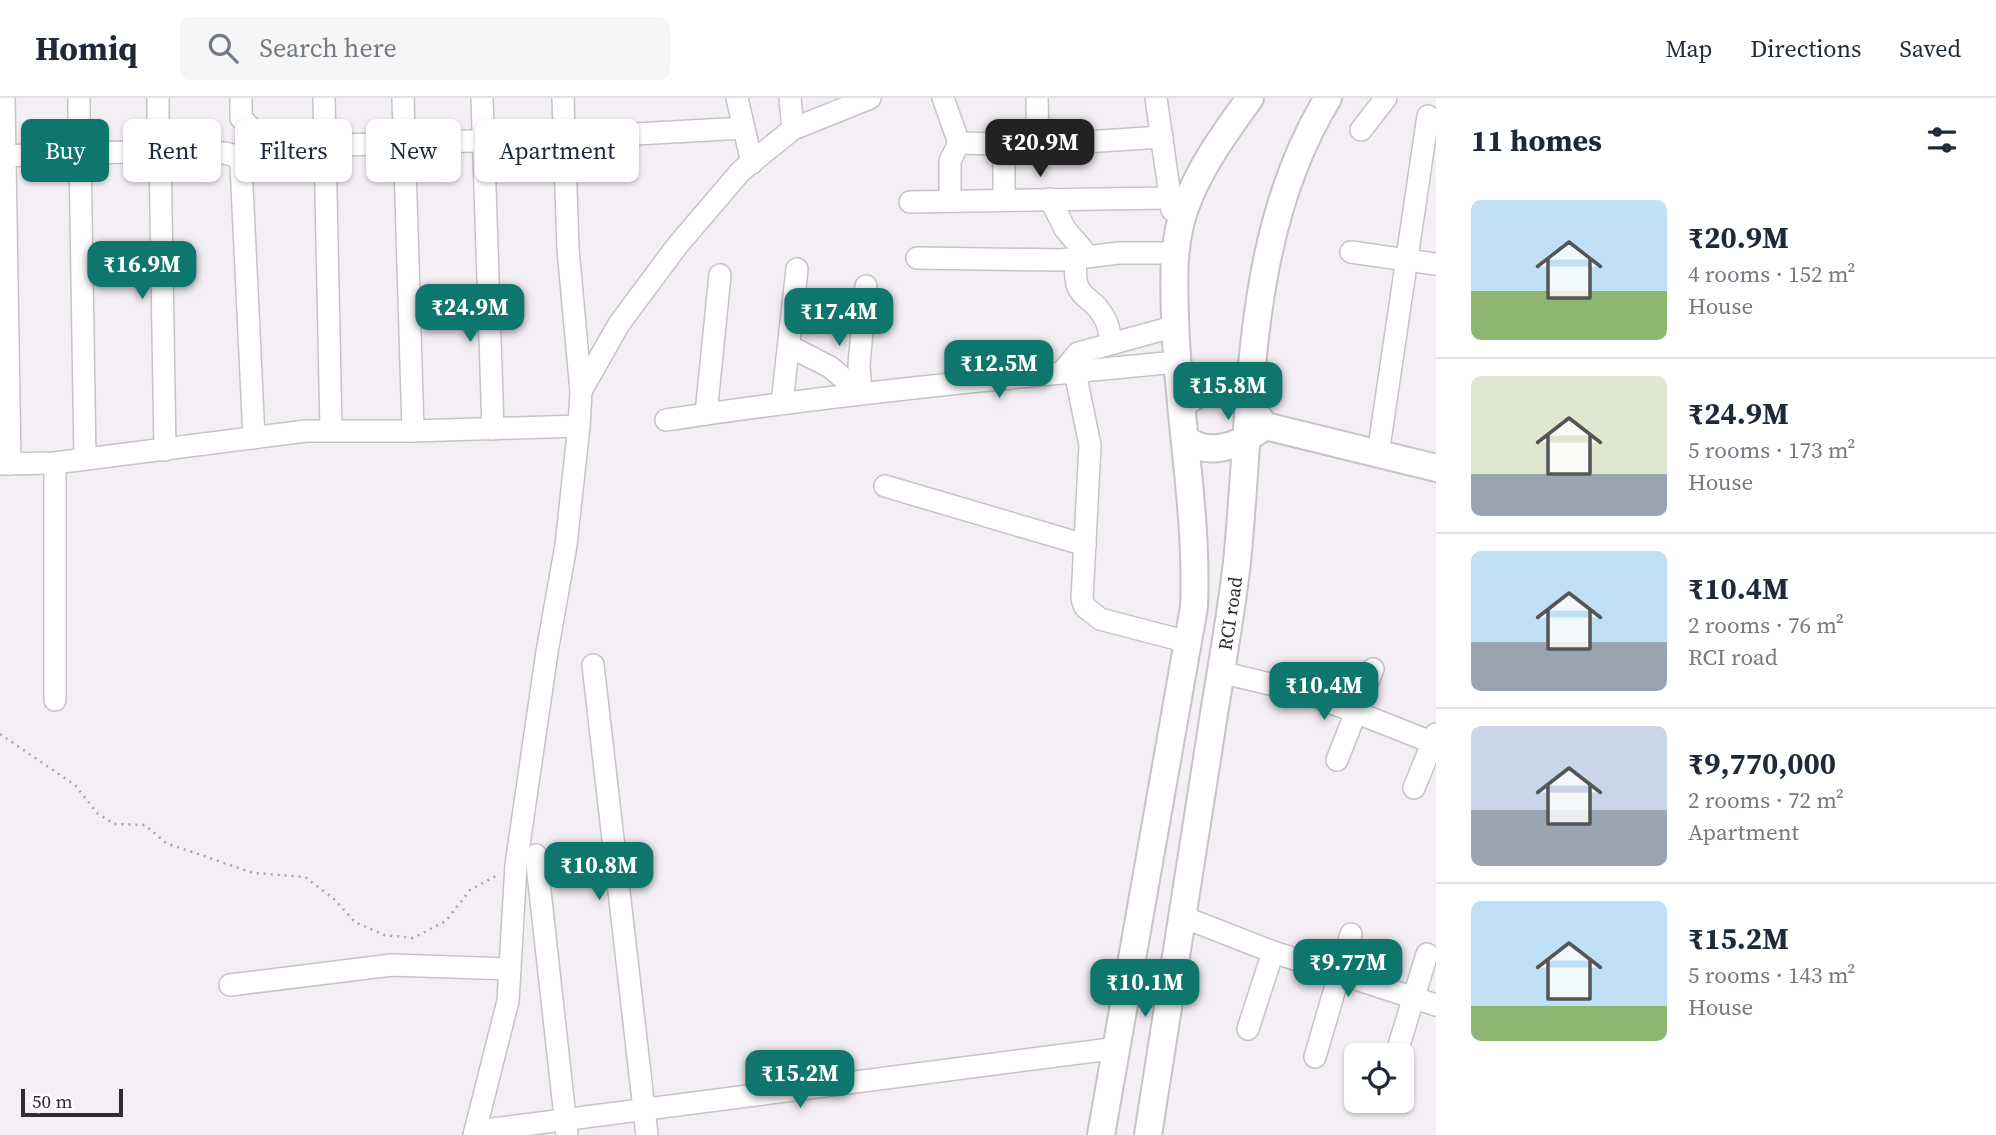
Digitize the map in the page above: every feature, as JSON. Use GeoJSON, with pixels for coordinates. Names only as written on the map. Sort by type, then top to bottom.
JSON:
{"type":"FeatureCollection","features":[{"type":"Feature","properties":{"kind":"main road"},"geometry":{"type":"LineString","coordinates":[[1101,1135],[1194,607],[1196,561],[1175,326],[1176,246],[1184,211],[1194,185],[1224,134],[1250,98]]}},
{"type":"Feature","properties":{"kind":"main road"},"geometry":{"type":"LineString","coordinates":[[1255,434],[1248,404],[1265,269],[1274,222],[1316,118],[1328,98]]}},
{"type":"Feature","properties":{"kind":"main road"},"geometry":{"type":"LineString","coordinates":[[1182,407],[1199,391],[1213,390],[1230,394],[1248,404]]}},
{"type":"Feature","properties":{"kind":"main road"},"geometry":{"type":"LineString","coordinates":[[1185,438],[1202,448],[1232,446],[1255,434],[1378,454],[1436,468]]}},
{"type":"Feature","properties":{"kind":"main road","name":"RCI road"},"geometry":{"type":"LineString","coordinates":[[1148,1135],[1255,434]]}},
{"type":"Feature","properties":{"kind":"main road"},"geometry":{"type":"LineString","coordinates":[[1127,993],[1170,998]]}},
{"type":"Feature","properties":{"kind":"street"},"geometry":{"type":"LineString","coordinates":[[4,98],[5,464],[55,463],[306,431],[579,426]]}},
{"type":"Feature","properties":{"kind":"street"},"geometry":{"type":"LineString","coordinates":[[79,98],[79,119]]}},
{"type":"Feature","properties":{"kind":"street"},"geometry":{"type":"LineString","coordinates":[[158,98],[158,119]]}},
{"type":"Feature","properties":{"kind":"street"},"geometry":{"type":"LineString","coordinates":[[241,98],[242,119]]}},
{"type":"Feature","properties":{"kind":"street"},"geometry":{"type":"LineString","coordinates":[[324,98],[324,119]]}},
{"type":"Feature","properties":{"kind":"street"},"geometry":{"type":"LineString","coordinates":[[403,98],[404,119]]}},
{"type":"Feature","properties":{"kind":"street"},"geometry":{"type":"LineString","coordinates":[[482,98],[482,119]]}},
{"type":"Feature","properties":{"kind":"street"},"geometry":{"type":"LineString","coordinates":[[563,98],[564,119]]}},
{"type":"Feature","properties":{"kind":"street"},"geometry":{"type":"LineString","coordinates":[[737,98],[752,163]]}},
{"type":"Feature","properties":{"kind":"street"},"geometry":{"type":"LineString","coordinates":[[790,98],[793,129]]}},
{"type":"Feature","properties":{"kind":"street"},"geometry":{"type":"LineString","coordinates":[[581,391],[619,324],[668,257],[741,171],[793,129],[870,98]]}},
{"type":"Feature","properties":{"kind":"street"},"geometry":{"type":"LineString","coordinates":[[943,98],[958,143],[950,161],[950,201]]}},
{"type":"Feature","properties":{"kind":"street"},"geometry":{"type":"LineString","coordinates":[[1037,98],[1038,145]]}},
{"type":"Feature","properties":{"kind":"street"},"geometry":{"type":"LineString","coordinates":[[917,257],[1062,260],[1176,246],[1156,98]]}},
{"type":"Feature","properties":{"kind":"street"},"geometry":{"type":"LineString","coordinates":[[1361,130],[1386,98]]}},
{"type":"Feature","properties":{"kind":"street"},"geometry":{"type":"LineString","coordinates":[[1378,454],[1428,116]]}},
{"type":"Feature","properties":{"kind":"street"},"geometry":{"type":"LineString","coordinates":[[639,133],[743,126]]}},
{"type":"Feature","properties":{"kind":"street"},"geometry":{"type":"LineString","coordinates":[[958,143],[1038,145],[1162,137]]}},
{"type":"Feature","properties":{"kind":"street"},"geometry":{"type":"LineString","coordinates":[[1004,145],[1004,200]]}},
{"type":"Feature","properties":{"kind":"street"},"geometry":{"type":"LineString","coordinates":[[221,153],[236,156],[241,164],[254,438]]}},
{"type":"Feature","properties":{"kind":"street"},"geometry":{"type":"LineString","coordinates":[[3,155],[21,155]]}},
{"type":"Feature","properties":{"kind":"street"},"geometry":{"type":"LineString","coordinates":[[80,182],[85,459]]}},
{"type":"Feature","properties":{"kind":"street"},"geometry":{"type":"LineString","coordinates":[[161,182],[165,450]]}},
{"type":"Feature","properties":{"kind":"street"},"geometry":{"type":"LineString","coordinates":[[325,182],[331,430]]}},
{"type":"Feature","properties":{"kind":"street"},"geometry":{"type":"LineString","coordinates":[[406,182],[413,431]]}},
{"type":"Feature","properties":{"kind":"street"},"geometry":{"type":"LineString","coordinates":[[484,182],[493,429]]}},
{"type":"Feature","properties":{"kind":"street"},"geometry":{"type":"LineString","coordinates":[[566,182],[568,249],[581,391],[579,426],[566,545],[547,652],[516,865],[508,1001],[476,1133],[566,1127],[645,1109],[1118,1048]]}},
{"type":"Feature","properties":{"kind":"street"},"geometry":{"type":"LineString","coordinates":[[910,202],[1170,198]]}},
{"type":"Feature","properties":{"kind":"street"},"geometry":{"type":"LineString","coordinates":[[1050,199],[1083,258]]}},
{"type":"Feature","properties":{"kind":"street"},"geometry":{"type":"LineString","coordinates":[[1352,252],[1436,264]]}},
{"type":"Feature","properties":{"kind":"street"},"geometry":{"type":"LineString","coordinates":[[1083,258],[1074,277],[1079,293],[1096,307],[1106,321],[1112,343]]}},
{"type":"Feature","properties":{"kind":"street"},"geometry":{"type":"LineString","coordinates":[[782,403],[797,269]]}},
{"type":"Feature","properties":{"kind":"street"},"geometry":{"type":"LineString","coordinates":[[706,414],[720,275]]}},
{"type":"Feature","properties":{"kind":"street"},"geometry":{"type":"LineString","coordinates":[[861,393],[859,365],[866,286]]}},
{"type":"Feature","properties":{"kind":"street"},"geometry":{"type":"LineString","coordinates":[[1175,326],[1077,353],[1068,372],[1090,445],[1082,599],[1084,607],[1100,620],[1188,642]]}},
{"type":"Feature","properties":{"kind":"street"},"geometry":{"type":"LineString","coordinates":[[789,346],[830,367],[861,393]]}},
{"type":"Feature","properties":{"kind":"street"},"geometry":{"type":"LineString","coordinates":[[666,420],[861,393],[1177,362]]}},
{"type":"Feature","properties":{"kind":"street"},"geometry":{"type":"LineString","coordinates":[[55,463],[55,699]]}},
{"type":"Feature","properties":{"kind":"street"},"geometry":{"type":"LineString","coordinates":[[885,486],[1085,545]]}},
{"type":"Feature","properties":{"kind":"street"},"geometry":{"type":"LineString","coordinates":[[593,665],[648,1135]]}},
{"type":"Feature","properties":{"kind":"street"},"geometry":{"type":"LineString","coordinates":[[1337,760],[1373,669]]}},
{"type":"Feature","properties":{"kind":"street"},"geometry":{"type":"LineString","coordinates":[[1220,672],[1307,693],[1435,740],[1414,788]]}},
{"type":"Feature","properties":{"kind":"street"},"geometry":{"type":"LineString","coordinates":[[536,855],[566,1127]]}},
{"type":"Feature","properties":{"kind":"street"},"geometry":{"type":"LineString","coordinates":[[1183,918],[1273,952],[1436,1005]]}},
{"type":"Feature","properties":{"kind":"street"},"geometry":{"type":"LineString","coordinates":[[1315,1057],[1351,934]]}},
{"type":"Feature","properties":{"kind":"street"},"geometry":{"type":"LineString","coordinates":[[1248,1029],[1273,952]]}},
{"type":"Feature","properties":{"kind":"street"},"geometry":{"type":"LineString","coordinates":[[1400,1043],[1427,954]]}},
{"type":"Feature","properties":{"kind":"street"},"geometry":{"type":"LineString","coordinates":[[230,985],[392,965],[510,969]]}},
{"type":"Feature","properties":{"kind":"path"},"geometry":{"type":"LineString","coordinates":[[0,734],[75,785],[97,813],[114,824],[145,825],[166,843],[253,873],[304,877],[334,899],[355,922],[384,935],[413,939],[446,921],[470,890],[516,865]]}}]}
